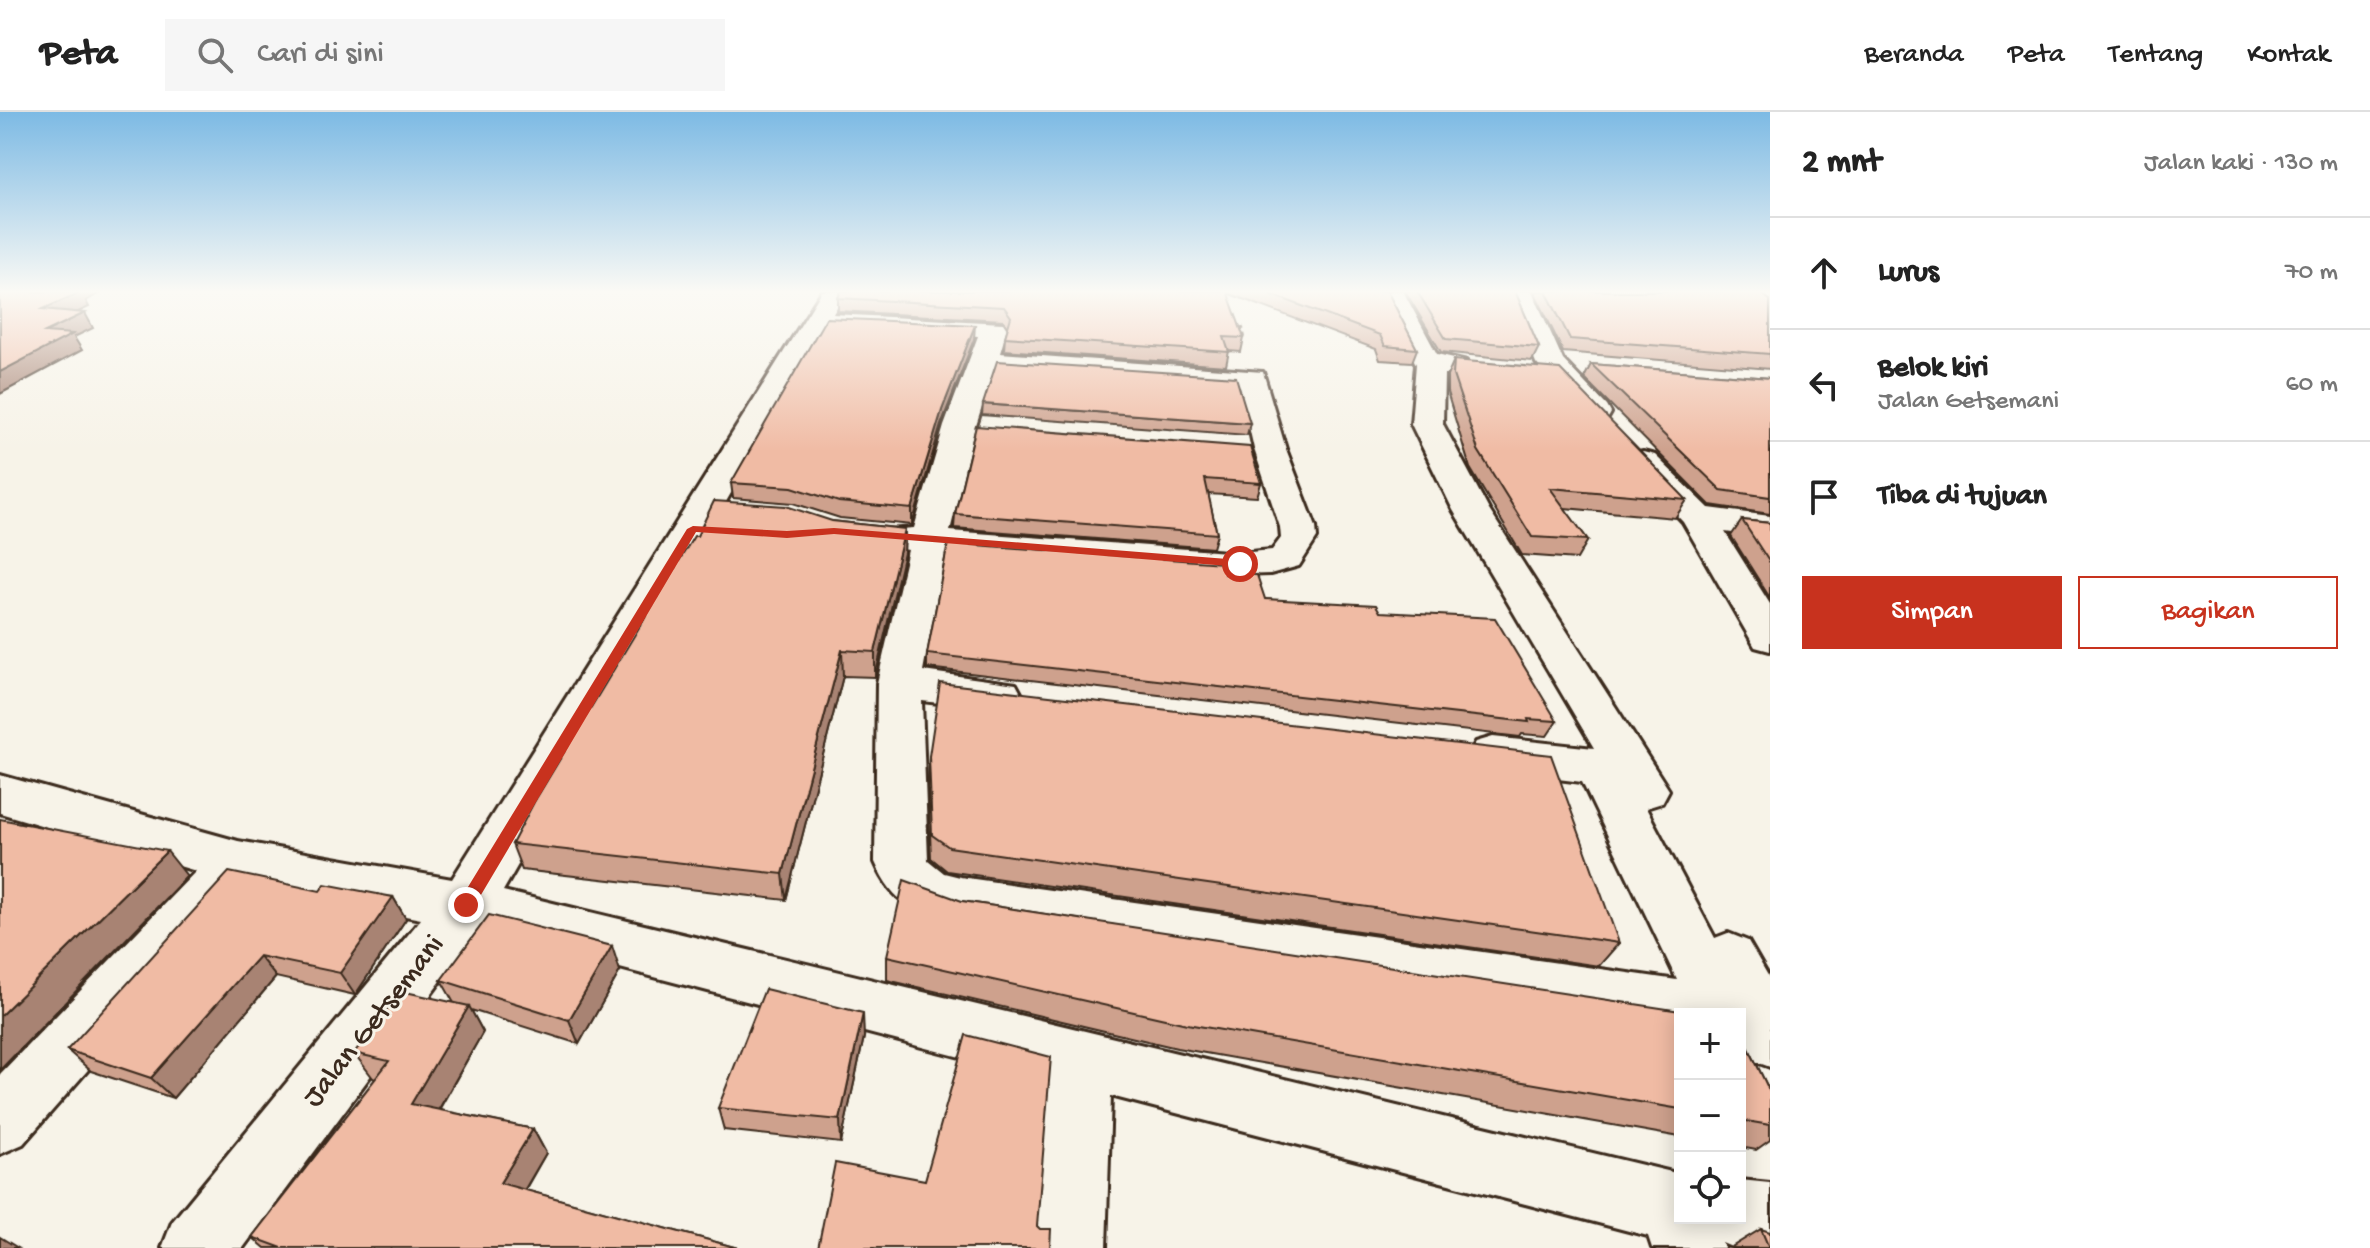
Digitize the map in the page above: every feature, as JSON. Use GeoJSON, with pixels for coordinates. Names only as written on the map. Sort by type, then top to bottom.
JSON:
{"type":"FeatureCollection","features":[{"type":"Feature","properties":{"kind":"street","name":"Jalan Getsemani"},"geometry":{"type":"LineString","coordinates":[[198,1248],[466,905],[718,521],[806,344]]}},
{"type":"Feature","properties":{"kind":"street"},"geometry":{"type":"LineString","coordinates":[[989,344],[983,360],[975,427],[929,541],[899,683],[902,862],[910,878],[929,893],[1684,1008]]}},
{"type":"Feature","properties":{"kind":"street"},"geometry":{"type":"LineString","coordinates":[[1417,344],[1430,363],[1427,424],[1471,510],[1636,774],[1770,1038]]}},
{"type":"Feature","properties":{"kind":"street"},"geometry":{"type":"LineString","coordinates":[[1537,344],[1546,370],[1618,436],[1698,517],[1770,638]]}},
{"type":"Feature","properties":{"kind":"street"},"geometry":{"type":"LineString","coordinates":[[866,534],[1224,563],[1270,563],[1286,558],[1299,538],[1298,527],[1254,448],[1253,378],[983,360]]}},
{"type":"Feature","properties":{"kind":"street"},"geometry":{"type":"LineString","coordinates":[[1430,363],[1484,369]]}},
{"type":"Feature","properties":{"kind":"street"},"geometry":{"type":"LineString","coordinates":[[1546,370],[1597,367]]}},
{"type":"Feature","properties":{"kind":"street"},"geometry":{"type":"LineString","coordinates":[[1698,517],[1770,527]]}},
{"type":"Feature","properties":{"kind":"street"},"geometry":{"type":"LineString","coordinates":[[899,683],[1039,700]]}},
{"type":"Feature","properties":{"kind":"street"},"geometry":{"type":"LineString","coordinates":[[1459,749],[1599,766],[1720,1008]]}},
{"type":"Feature","properties":{"kind":"street"},"geometry":{"type":"LineString","coordinates":[[0,794],[238,862],[466,905],[1081,1058],[1674,1214]]}},
{"type":"Feature","properties":{"kind":"street"},"geometry":{"type":"LineString","coordinates":[[0,1121],[238,862]]}},
{"type":"Feature","properties":{"kind":"street"},"geometry":{"type":"LineString","coordinates":[[1070,1248],[1081,1058]]}},
{"type":"Feature","properties":{"kind":"street"},"geometry":{"type":"LineString","coordinates":[[1746,1219],[1770,1218]]}},
{"type":"Feature","properties":{"kind":"path"},"geometry":{"type":"LineString","coordinates":[[1246,344],[1253,378]]}},
{"type":"Feature","properties":{"kind":"building"},"geometry":{"type":"Polygon","coordinates":[[[0,344],[54,344],[0,372],[0,344]]]}},
{"type":"Feature","properties":{"kind":"building"},"geometry":{"type":"Polygon","coordinates":[[[811,344],[968,344],[942,410],[912,509],[839,502],[792,487],[731,483],[811,344]]]}},
{"type":"Feature","properties":{"kind":"building"},"geometry":{"type":"Polygon","coordinates":[[[1110,344],[1226,344],[1229,352],[1110,344]]]}},
{"type":"Feature","properties":{"kind":"building"},"geometry":{"type":"Polygon","coordinates":[[[1414,344],[1417,349],[1385,346],[1414,344]]]}},
{"type":"Feature","properties":{"kind":"building"},"geometry":{"type":"Polygon","coordinates":[[[1504,344],[1538,344],[1539,347],[1504,344]]]}},
{"type":"Feature","properties":{"kind":"building"},"geometry":{"type":"Polygon","coordinates":[[[1637,344],[1770,344],[1770,354],[1637,344]]]}},
{"type":"Feature","properties":{"kind":"building"},"geometry":{"type":"Polygon","coordinates":[[[1454,360],[1560,369],[1687,500],[1550,488],[1588,540],[1532,537],[1478,450],[1453,375],[1454,360]]]}},
{"type":"Feature","properties":{"kind":"building"},"geometry":{"type":"Polygon","coordinates":[[[997,361],[1236,377],[1250,423],[983,404],[997,361]]]}},
{"type":"Feature","properties":{"kind":"building"},"geometry":{"type":"Polygon","coordinates":[[[1591,364],[1770,378],[1770,497],[1721,490],[1591,364]]]}},
{"type":"Feature","properties":{"kind":"building"},"geometry":{"type":"Polygon","coordinates":[[[976,426],[1250,447],[1261,483],[1205,479],[1217,534],[955,514],[976,426]]]}},
{"type":"Feature","properties":{"kind":"building"},"geometry":{"type":"Polygon","coordinates":[[[714,501],[786,506],[832,521],[905,529],[875,652],[842,650],[783,874],[512,844],[534,802],[694,536],[697,536],[714,501]]]}},
{"type":"Feature","properties":{"kind":"building"},"geometry":{"type":"Polygon","coordinates":[[[1742,520],[1770,523],[1770,563],[1742,520]]]}},
{"type":"Feature","properties":{"kind":"building"},"geometry":{"type":"Polygon","coordinates":[[[948,543],[1223,563],[1225,574],[1257,575],[1265,599],[1376,605],[1380,612],[1495,618],[1557,721],[1528,719],[1529,722],[927,654],[948,543]]]}},
{"type":"Feature","properties":{"kind":"building"},"geometry":{"type":"Polygon","coordinates":[[[940,683],[1551,755],[1619,943],[949,847],[932,835],[929,756],[940,683]]]}},
{"type":"Feature","properties":{"kind":"building"},"geometry":{"type":"Polygon","coordinates":[[[0,819],[167,851],[0,1016],[0,819]]]}},
{"type":"Feature","properties":{"kind":"building"},"geometry":{"type":"Polygon","coordinates":[[[229,872],[320,891],[325,884],[393,897],[340,973],[259,956],[151,1078],[67,1050],[229,872]]]}},
{"type":"Feature","properties":{"kind":"building"},"geometry":{"type":"Polygon","coordinates":[[[904,880],[962,901],[1674,1010],[1674,1108],[1187,1024],[887,956],[904,880]]]}},
{"type":"Feature","properties":{"kind":"building"},"geometry":{"type":"Polygon","coordinates":[[[489,915],[612,946],[569,1020],[441,980],[489,915]]]}},
{"type":"Feature","properties":{"kind":"building"},"geometry":{"type":"Polygon","coordinates":[[[765,989],[863,1013],[840,1120],[718,1108],[765,989]]]}},
{"type":"Feature","properties":{"kind":"building"},"geometry":{"type":"Polygon","coordinates":[[[401,991],[469,1006],[411,1104],[533,1129],[500,1183],[738,1248],[282,1248],[252,1237],[389,1061],[354,1053],[401,991]]]}},
{"type":"Feature","properties":{"kind":"building"},"geometry":{"type":"Polygon","coordinates":[[[966,1035],[1051,1057],[1037,1226],[1051,1229],[1050,1248],[818,1248],[835,1163],[925,1180],[966,1035]]]}},
{"type":"Feature","properties":{"kind":"building"},"geometry":{"type":"Polygon","coordinates":[[[1746,1042],[1770,1092],[1770,1125],[1746,1121],[1746,1042]]]}},
{"type":"Feature","properties":{"kind":"building"},"geometry":{"type":"Polygon","coordinates":[[[1761,1229],[1770,1232],[1770,1248],[1769,1248],[1761,1229]]]}},
{"type":"Feature","properties":{"kind":"route"},"geometry":{"type":"LineString","coordinates":[[466,905],[693,529],[787,534],[834,531],[1240,564]]}}]}
